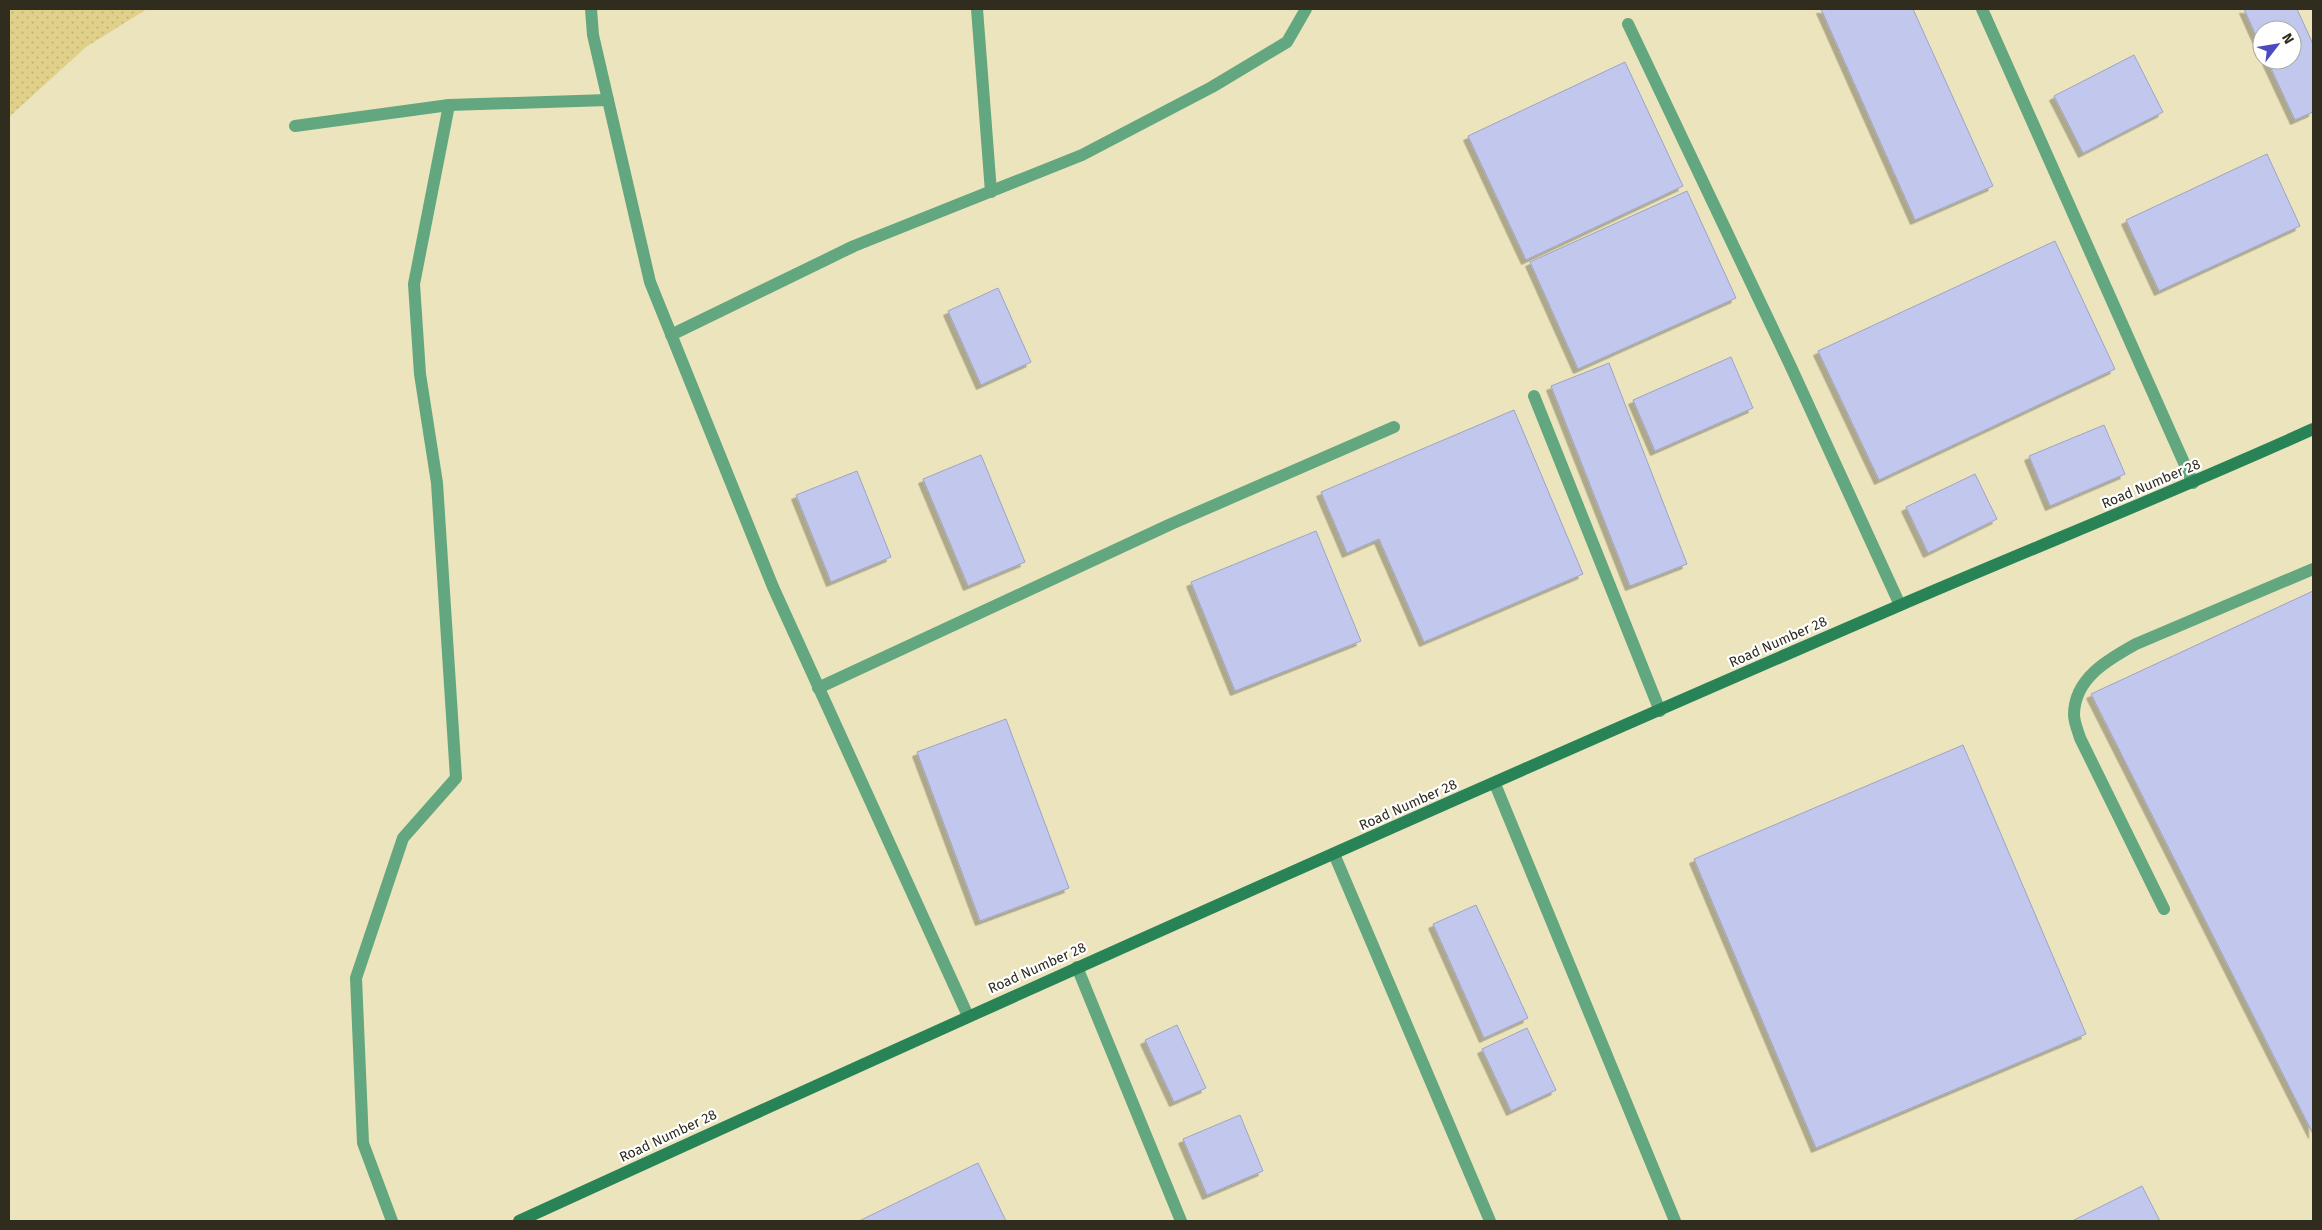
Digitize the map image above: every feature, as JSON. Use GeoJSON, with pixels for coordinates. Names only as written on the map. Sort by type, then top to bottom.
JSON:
{"type":"FeatureCollection","features":[{"type":"Feature","properties":{"kind":"street"},"geometry":{"type":"LineString","coordinates":[[591,9],[593,35],[650,282],[773,587],[968,1016]]}},
{"type":"Feature","properties":{"kind":"street"},"geometry":{"type":"LineString","coordinates":[[977,9],[991,192]]}},
{"type":"Feature","properties":{"kind":"street"},"geometry":{"type":"LineString","coordinates":[[671,335],[854,246],[1082,155],[1212,87],[1287,42],[1306,9]]}},
{"type":"Feature","properties":{"kind":"street"},"geometry":{"type":"LineString","coordinates":[[1982,9],[2193,483]]}},
{"type":"Feature","properties":{"kind":"street"},"geometry":{"type":"LineString","coordinates":[[1628,24],[1791,367],[1900,605]]}},
{"type":"Feature","properties":{"kind":"street"},"geometry":{"type":"LineString","coordinates":[[295,126],[449,105],[608,100]]}},
{"type":"Feature","properties":{"kind":"street"},"geometry":{"type":"LineString","coordinates":[[392,1221],[363,1143],[356,978],[403,838],[456,778],[437,483],[420,374],[414,284],[449,105]]}},
{"type":"Feature","properties":{"kind":"street"},"geometry":{"type":"LineString","coordinates":[[1534,396],[1660,711]]}},
{"type":"Feature","properties":{"kind":"street"},"geometry":{"type":"LineString","coordinates":[[818,688],[1162,528],[1394,427]]}},
{"type":"Feature","properties":{"kind":"street","name":"Road Number 28"},"geometry":{"type":"LineString","coordinates":[[520,1221],[1077,967],[1900,605],[2193,483],[2313,428]]}},
{"type":"Feature","properties":{"kind":"street"},"geometry":{"type":"LineString","coordinates":[[2164,909],[2080,738],[2074,715],[2077,699],[2091,672],[2109,658],[2136,644],[2313,569]]}},
{"type":"Feature","properties":{"kind":"street"},"geometry":{"type":"LineString","coordinates":[[1495,784],[1675,1221]]}},
{"type":"Feature","properties":{"kind":"street"},"geometry":{"type":"LineString","coordinates":[[1334,854],[1490,1221]]}},
{"type":"Feature","properties":{"kind":"street"},"geometry":{"type":"LineString","coordinates":[[1077,967],[1181,1221]]}},
{"type":"Feature","properties":{"kind":"shaded area"},"geometry":{"type":"Polygon","coordinates":[[[9,9],[147,9],[86,47],[9,117],[9,9]]]}},
{"type":"Feature","properties":{"kind":"building"},"geometry":{"type":"Polygon","coordinates":[[[1821,9],[1913,9],[1993,186],[1915,220],[1821,9]]]}},
{"type":"Feature","properties":{"kind":"building"},"geometry":{"type":"Polygon","coordinates":[[[2244,9],[2297,9],[2313,44],[2313,112],[2295,120],[2272,70],[2302,70],[2302,20],[2252,20],[2252,27],[2244,9]]]}},
{"type":"Feature","properties":{"kind":"building"},"geometry":{"type":"Polygon","coordinates":[[[2134,55],[2163,112],[2083,153],[2054,96],[2134,55]]]}},
{"type":"Feature","properties":{"kind":"building"},"geometry":{"type":"Polygon","coordinates":[[[1625,62],[1683,186],[1526,260],[1468,136],[1625,62]]]}},
{"type":"Feature","properties":{"kind":"building"},"geometry":{"type":"Polygon","coordinates":[[[2267,154],[2300,226],[2159,291],[2126,220],[2267,154]]]}},
{"type":"Feature","properties":{"kind":"building"},"geometry":{"type":"Polygon","coordinates":[[[1687,191],[1736,298],[1578,369],[1530,262],[1687,191]]]}},
{"type":"Feature","properties":{"kind":"building"},"geometry":{"type":"Polygon","coordinates":[[[2055,241],[2115,369],[1879,480],[1818,351],[2055,241]]]}},
{"type":"Feature","properties":{"kind":"building"},"geometry":{"type":"Polygon","coordinates":[[[998,288],[1031,362],[981,385],[948,311],[998,288]]]}},
{"type":"Feature","properties":{"kind":"building"},"geometry":{"type":"Polygon","coordinates":[[[1731,357],[1753,408],[1655,451],[1633,400],[1731,357]]]}},
{"type":"Feature","properties":{"kind":"building"},"geometry":{"type":"Polygon","coordinates":[[[1609,363],[1687,564],[1630,586],[1551,386],[1609,363]]]}},
{"type":"Feature","properties":{"kind":"building"},"geometry":{"type":"Polygon","coordinates":[[[1514,410],[1583,574],[1424,642],[1379,539],[1347,553],[1321,492],[1514,410]]]}},
{"type":"Feature","properties":{"kind":"building"},"geometry":{"type":"Polygon","coordinates":[[[2104,425],[2125,474],[2050,506],[2029,456],[2104,425]]]}},
{"type":"Feature","properties":{"kind":"building"},"geometry":{"type":"Polygon","coordinates":[[[981,455],[1025,562],[968,586],[923,479],[981,455]]]}},
{"type":"Feature","properties":{"kind":"building"},"geometry":{"type":"Polygon","coordinates":[[[857,471],[891,557],[831,582],[796,495],[857,471]]]}},
{"type":"Feature","properties":{"kind":"building"},"geometry":{"type":"Polygon","coordinates":[[[1975,474],[1997,519],[1928,553],[1906,507],[1975,474]]]}},
{"type":"Feature","properties":{"kind":"building"},"geometry":{"type":"Polygon","coordinates":[[[1316,531],[1361,641],[1235,691],[1191,582],[1316,531]]]}},
{"type":"Feature","properties":{"kind":"building"},"geometry":{"type":"Polygon","coordinates":[[[2313,591],[2313,1134],[2091,694],[2313,591]]]}},
{"type":"Feature","properties":{"kind":"building"},"geometry":{"type":"Polygon","coordinates":[[[1006,719],[1069,888],[980,921],[917,752],[1006,719]]]}},
{"type":"Feature","properties":{"kind":"building"},"geometry":{"type":"Polygon","coordinates":[[[1963,745],[2086,1034],[1816,1148],[1694,859],[1963,745]]]}},
{"type":"Feature","properties":{"kind":"building"},"geometry":{"type":"Polygon","coordinates":[[[1476,905],[1528,1018],[1484,1038],[1433,924],[1476,905]]]}},
{"type":"Feature","properties":{"kind":"building"},"geometry":{"type":"Polygon","coordinates":[[[1177,1025],[1206,1088],[1174,1102],[1145,1040],[1177,1025]]]}},
{"type":"Feature","properties":{"kind":"building"},"geometry":{"type":"Polygon","coordinates":[[[1527,1028],[1556,1090],[1511,1111],[1482,1049],[1527,1028]]]}},
{"type":"Feature","properties":{"kind":"building"},"geometry":{"type":"Polygon","coordinates":[[[1240,1115],[1263,1171],[1207,1195],[1183,1139],[1240,1115]]]}},
{"type":"Feature","properties":{"kind":"building"},"geometry":{"type":"Polygon","coordinates":[[[978,1163],[1006,1221],[859,1221],[978,1163]]]}},
{"type":"Feature","properties":{"kind":"building"},"geometry":{"type":"Polygon","coordinates":[[[2142,1186],[2160,1221],[2072,1221],[2142,1186]]]}}]}
